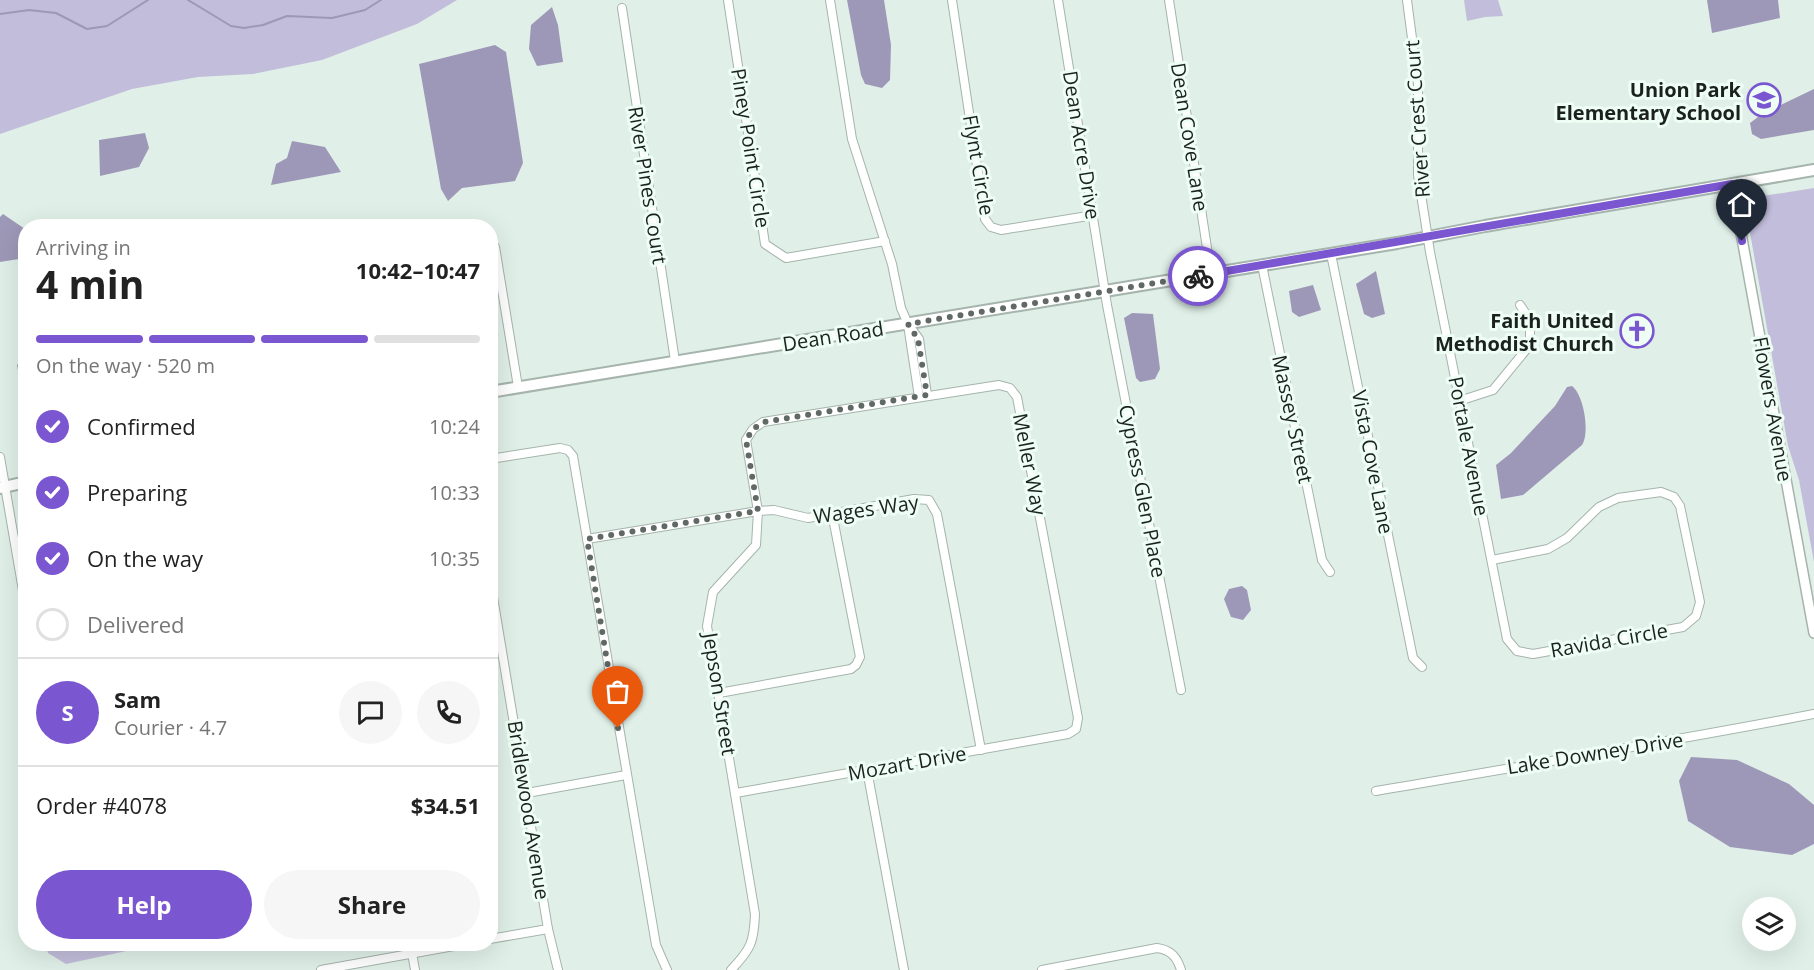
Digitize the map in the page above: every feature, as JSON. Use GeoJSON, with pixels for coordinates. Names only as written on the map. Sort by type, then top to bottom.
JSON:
{"type":"FeatureCollection","features":[{"type":"Feature","properties":{"kind":"main road","name":"Dean Road"},"geometry":{"type":"LineString","coordinates":[[498,391],[1428,238],[1485,226],[1814,170]]}},
{"type":"Feature","properties":{"kind":"main road"},"geometry":{"type":"LineString","coordinates":[[2,487],[18,484]]}},
{"type":"Feature","properties":{"kind":"street","name":"Piney Point Circle"},"geometry":{"type":"LineString","coordinates":[[728,0],[765,244],[786,258],[885,241]]}},
{"type":"Feature","properties":{"kind":"street"},"geometry":{"type":"LineString","coordinates":[[830,0],[852,139],[895,273],[901,308],[918,339],[923,396]]}},
{"type":"Feature","properties":{"kind":"street","name":"Flynt Circle"},"geometry":{"type":"LineString","coordinates":[[952,0],[985,219],[990,226],[1001,230],[1094,215]]}},
{"type":"Feature","properties":{"kind":"street","name":"Dean Acre Drive"},"geometry":{"type":"LineString","coordinates":[[1058,0],[1106,291]]}},
{"type":"Feature","properties":{"kind":"street","name":"Dean Cove Lane"},"geometry":{"type":"LineString","coordinates":[[1169,0],[1211,274]]}},
{"type":"Feature","properties":{"kind":"street","name":"River Crest Court"},"geometry":{"type":"LineString","coordinates":[[1407,0],[1418,84],[1418,175],[1428,238]]}},
{"type":"Feature","properties":{"kind":"street","name":"River Pines Court"},"geometry":{"type":"LineString","coordinates":[[622,8],[675,362]]}},
{"type":"Feature","properties":{"kind":"street","name":"Flowers Avenue"},"geometry":{"type":"LineString","coordinates":[[1732,184],[1814,633]]}},
{"type":"Feature","properties":{"kind":"street","name":"Portale Avenue"},"geometry":{"type":"LineString","coordinates":[[1428,238],[1507,639],[1517,651]]}},
{"type":"Feature","properties":{"kind":"street","name":"Vista Cove Lane"},"geometry":{"type":"LineString","coordinates":[[1331,254],[1413,658],[1422,667]]}},
{"type":"Feature","properties":{"kind":"street"},"geometry":{"type":"LineString","coordinates":[[498,265],[518,387]]}},
{"type":"Feature","properties":{"kind":"street","name":"Massey Street"},"geometry":{"type":"LineString","coordinates":[[1262,265],[1322,560],[1330,572]]}},
{"type":"Feature","properties":{"kind":"street","name":"Cypress Glen Place"},"geometry":{"type":"LineString","coordinates":[[1106,291],[1182,690]]}},
{"type":"Feature","properties":{"kind":"street"},"geometry":{"type":"LineString","coordinates":[[1459,401],[1493,390],[1530,345],[1530,320],[1520,305]]}},
{"type":"Feature","properties":{"kind":"street","name":"Meller Way"},"geometry":{"type":"LineString","coordinates":[[753,429],[764,422],[923,396],[999,385],[1010,388],[1017,397],[1078,718],[1076,729]]}},
{"type":"Feature","properties":{"kind":"street","name":"Jepson Street"},"geometry":{"type":"LineString","coordinates":[[731,970],[742,959],[754,939],[755,914],[707,626],[713,592],[756,545],[758,511],[746,440],[753,429]]}},
{"type":"Feature","properties":{"kind":"street"},"geometry":{"type":"LineString","coordinates":[[498,458],[560,448],[568,450],[573,456],[656,945],[667,970]]}},
{"type":"Feature","properties":{"kind":"street"},"geometry":{"type":"LineString","coordinates":[[0,457],[2,487],[18,568]]}},
{"type":"Feature","properties":{"kind":"street","name":"Ravida Circle"},"geometry":{"type":"LineString","coordinates":[[1492,560],[1548,549],[1567,538],[1599,507],[1618,498],[1661,492],[1674,497],[1680,506],[1700,602],[1696,616],[1683,627],[1533,654],[1517,651]]}},
{"type":"Feature","properties":{"kind":"street","name":"Wages Way"},"geometry":{"type":"LineString","coordinates":[[587,539],[758,511],[774,510],[808,518],[914,499],[928,500],[937,514],[981,750]]}},
{"type":"Feature","properties":{"kind":"street"},"geometry":{"type":"LineString","coordinates":[[719,693],[851,669],[856,665],[860,657],[832,513]]}},
{"type":"Feature","properties":{"kind":"street","name":"Bridlewood Avenue"},"geometry":{"type":"LineString","coordinates":[[498,625],[548,929],[558,970]]}},
{"type":"Feature","properties":{"kind":"street","name":"Lake Downey Drive"},"geometry":{"type":"LineString","coordinates":[[1376,791],[1602,750],[1703,736],[1814,714]]}},
{"type":"Feature","properties":{"kind":"street","name":"Mozart Drive"},"geometry":{"type":"LineString","coordinates":[[736,793],[1068,734],[1076,729]]}},
{"type":"Feature","properties":{"kind":"street"},"geometry":{"type":"LineString","coordinates":[[867,770],[904,970]]}},
{"type":"Feature","properties":{"kind":"street"},"geometry":{"type":"LineString","coordinates":[[527,793],[626,775]]}},
{"type":"Feature","properties":{"kind":"street"},"geometry":{"type":"LineString","coordinates":[[498,938],[548,929]]}},
{"type":"Feature","properties":{"kind":"street"},"geometry":{"type":"LineString","coordinates":[[1042,970],[1157,948],[1171,952],[1178,959],[1181,970]]}},
{"type":"Feature","properties":{"kind":"street"},"geometry":{"type":"LineString","coordinates":[[321,970],[424,951]]}},
{"type":"Feature","properties":{"kind":"street"},"geometry":{"type":"LineString","coordinates":[[412,953],[415,970]]}},
{"type":"Feature","properties":{"kind":"shaded area"},"geometry":{"type":"Polygon","coordinates":[[[0,0],[457,0],[417,24],[322,60],[253,74],[198,77],[132,89],[0,134],[0,0]]]}},
{"type":"Feature","properties":{"kind":"shaded area"},"geometry":{"type":"Polygon","coordinates":[[[847,0],[884,0],[891,45],[890,80],[882,88],[865,84],[861,75],[847,0]]]}},
{"type":"Feature","properties":{"kind":"shaded area"},"geometry":{"type":"Polygon","coordinates":[[[1464,0],[1498,0],[1503,16],[1467,21],[1464,0]]]}},
{"type":"Feature","properties":{"kind":"shaded area"},"geometry":{"type":"Polygon","coordinates":[[[1707,0],[1778,0],[1780,18],[1712,33],[1707,0]]]}},
{"type":"Feature","properties":{"kind":"shaded area"},"geometry":{"type":"Polygon","coordinates":[[[552,7],[558,25],[563,62],[537,66],[529,49],[531,25],[552,7]]]}},
{"type":"Feature","properties":{"kind":"shaded area"},"geometry":{"type":"Polygon","coordinates":[[[495,45],[506,52],[523,163],[515,181],[462,188],[448,201],[441,189],[419,64],[495,45]]]}},
{"type":"Feature","properties":{"kind":"shaded area"},"geometry":{"type":"Polygon","coordinates":[[[1814,89],[1814,130],[1761,139],[1752,134],[1750,123],[1762,114],[1814,89]]]}},
{"type":"Feature","properties":{"kind":"shaded area"},"geometry":{"type":"Polygon","coordinates":[[[145,133],[149,148],[139,167],[100,176],[99,140],[145,133]]]}},
{"type":"Feature","properties":{"kind":"shaded area"},"geometry":{"type":"Polygon","coordinates":[[[292,141],[325,147],[341,172],[271,185],[276,164],[287,158],[292,141]]]}},
{"type":"Feature","properties":{"kind":"shaded area"},"geometry":{"type":"Polygon","coordinates":[[[1814,188],[1814,562],[1799,480],[1788,446],[1744,199],[1814,188]]]}},
{"type":"Feature","properties":{"kind":"shaded area"},"geometry":{"type":"Polygon","coordinates":[[[3,214],[18,224],[18,259],[0,262],[0,217],[3,214]]]}},
{"type":"Feature","properties":{"kind":"shaded area"},"geometry":{"type":"Polygon","coordinates":[[[1376,271],[1385,314],[1372,318],[1364,314],[1356,284],[1376,271]]]}},
{"type":"Feature","properties":{"kind":"shaded area"},"geometry":{"type":"Polygon","coordinates":[[[1313,285],[1321,310],[1299,317],[1292,312],[1289,291],[1313,285]]]}},
{"type":"Feature","properties":{"kind":"shaded area"},"geometry":{"type":"Polygon","coordinates":[[[1132,313],[1153,314],[1160,369],[1155,379],[1140,382],[1136,378],[1124,318],[1132,313]]]}},
{"type":"Feature","properties":{"kind":"shaded area"},"geometry":{"type":"Polygon","coordinates":[[[1572,386],[1583,405],[1586,432],[1582,445],[1523,495],[1501,499],[1496,465],[1511,453],[1555,406],[1567,387],[1572,386]]]}},
{"type":"Feature","properties":{"kind":"shaded area"},"geometry":{"type":"Polygon","coordinates":[[[1242,586],[1247,590],[1251,610],[1243,620],[1231,617],[1224,599],[1229,589],[1242,586]]]}},
{"type":"Feature","properties":{"kind":"shaded area"},"geometry":{"type":"Polygon","coordinates":[[[1691,757],[1737,760],[1789,784],[1814,805],[1814,844],[1792,855],[1730,847],[1688,821],[1679,781],[1691,757]]]}},
{"type":"Feature","properties":{"kind":"shaded area"},"geometry":{"type":"Polygon","coordinates":[[[48,951],[126,951],[66,964],[48,951]]]}},
{"type":"Feature","properties":{"kind":"waterway"},"geometry":{"type":"LineString","coordinates":[[0,14],[29,10],[56,13],[87,29],[107,26],[148,0]]}},
{"type":"Feature","properties":{"kind":"waterway"},"geometry":{"type":"LineString","coordinates":[[188,0],[231,26],[244,28],[263,25],[287,16],[332,18],[365,10],[381,0]]}},
{"type":"Feature","properties":{"kind":"way so far"},"geometry":{"type":"LineString","coordinates":[[618,728],[587,539],[758,511],[746,440],[753,429],[764,422],[927,395],[918,339],[908,324],[1198,276]]}},
{"type":"Feature","properties":{"kind":"place","name":"Union Park Elementary School"},"geometry":{"type":"Point","coordinates":[1764,100]}},
{"type":"Feature","properties":{"kind":"place","name":"Faith United Methodist Church"},"geometry":{"type":"Point","coordinates":[1637,331]}},
{"type":"Feature","properties":{"kind":"route"},"geometry":{"type":"LineString","coordinates":[[1198,276],[1732,184],[1742,241]]}}]}
